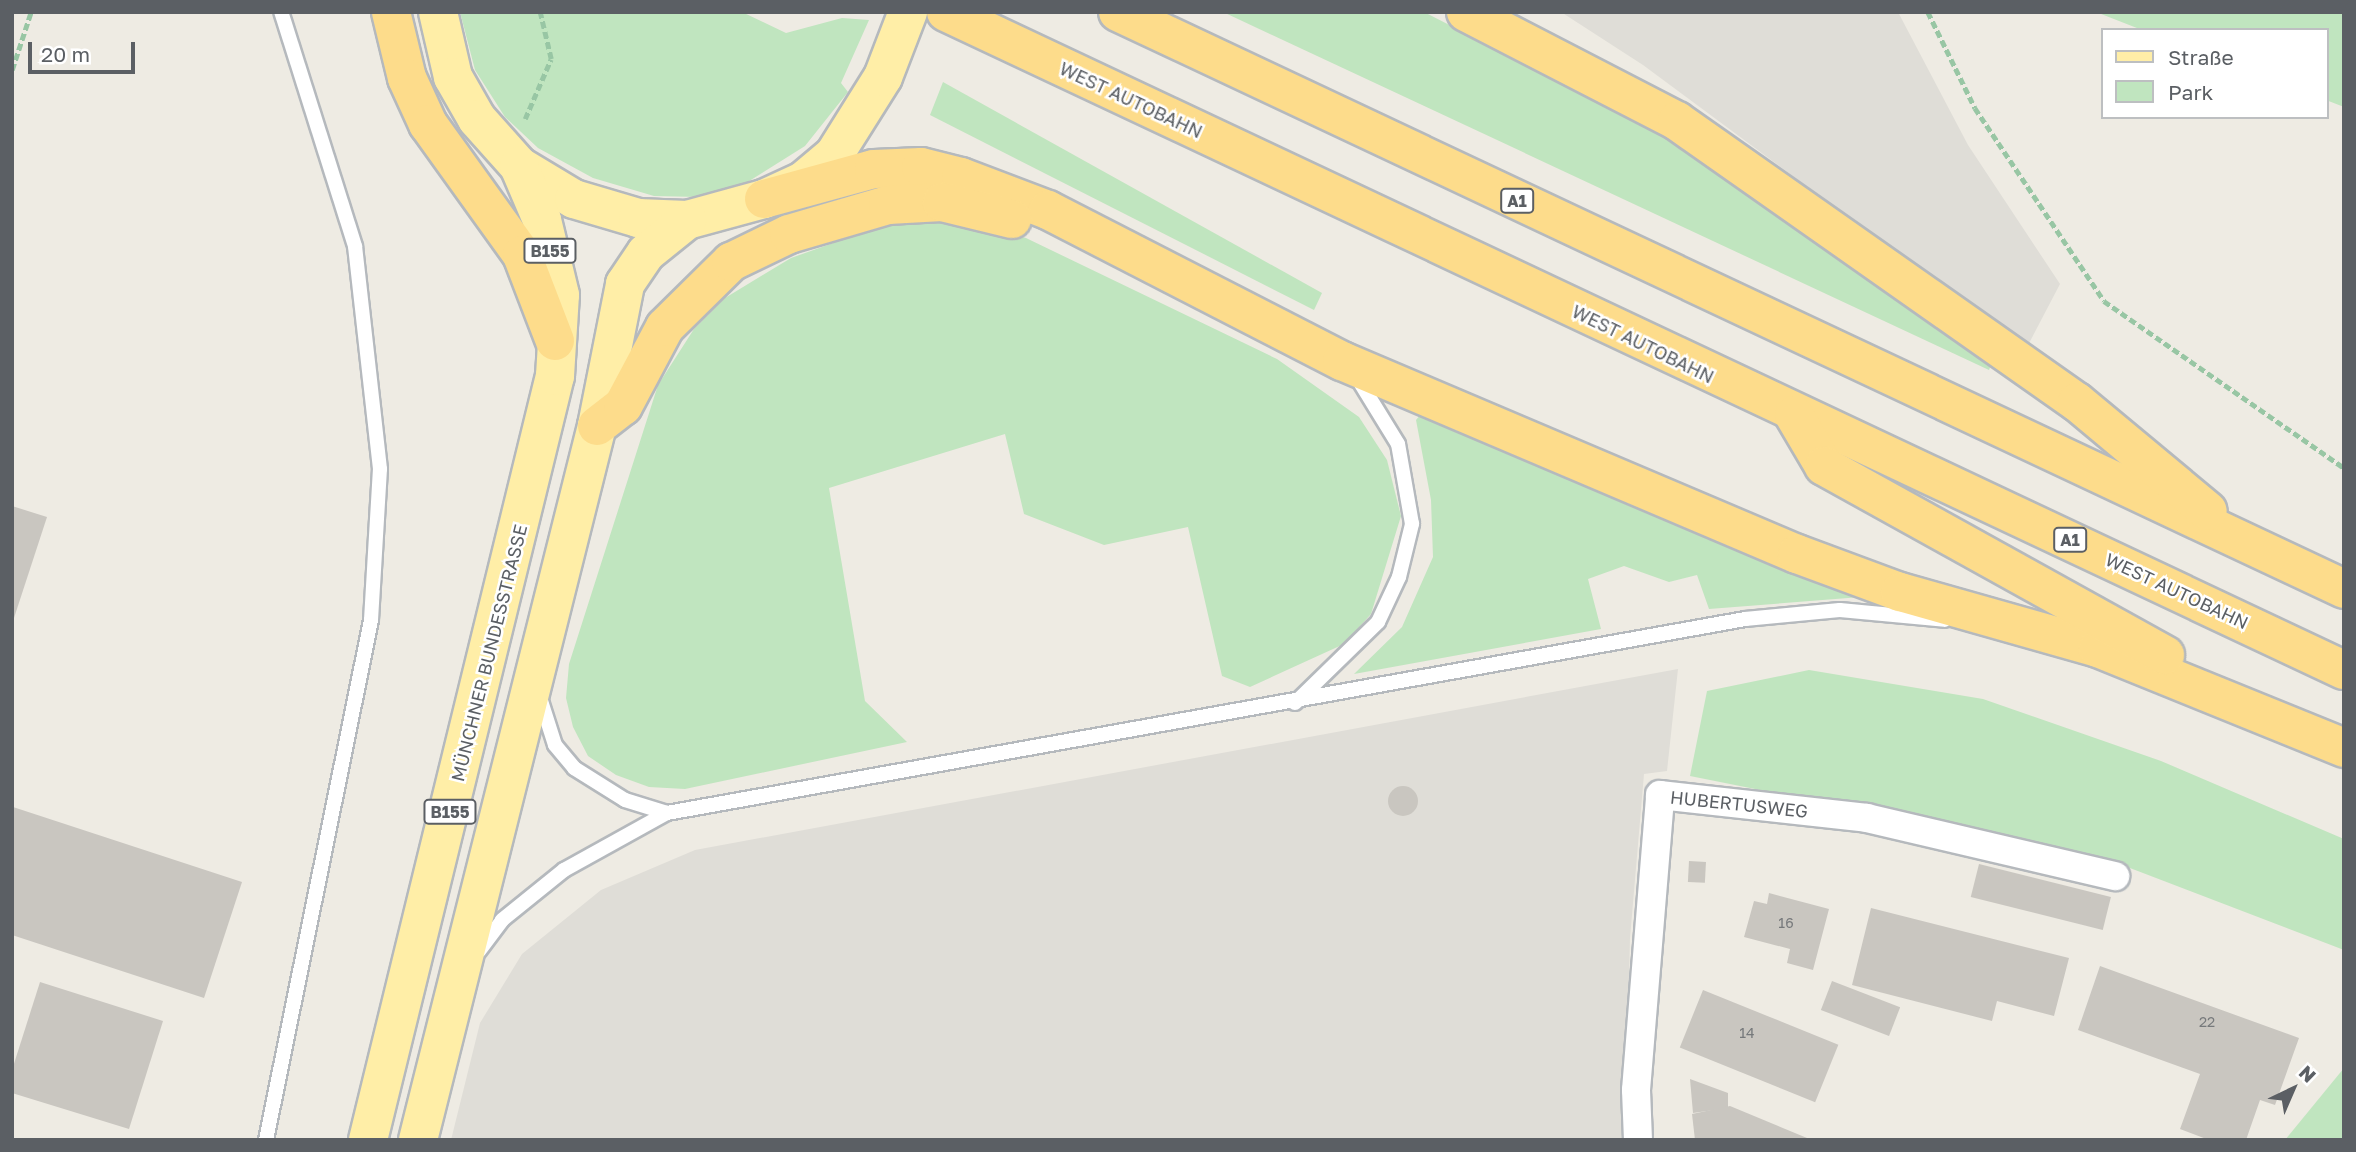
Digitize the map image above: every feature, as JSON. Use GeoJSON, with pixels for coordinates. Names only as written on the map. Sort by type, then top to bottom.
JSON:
{"type":"FeatureCollection","features":[{"type":"Feature","properties":{"kind":"highway"},"geometry":{"type":"LineString","coordinates":[[391,12],[407,78],[428,124],[522,255],[555,341]]}},
{"type":"Feature","properties":{"kind":"highway","name":"WEST AUTOBAHN"},"geometry":{"type":"LineString","coordinates":[[946,12],[1794,415],[2344,670]]}},
{"type":"Feature","properties":{"kind":"highway","name":"A1"},"geometry":{"type":"LineString","coordinates":[[1118,12],[2344,589]]}},
{"type":"Feature","properties":{"kind":"highway"},"geometry":{"type":"LineString","coordinates":[[1466,12],[1622,90],[1677,121],[2077,402],[2250,546]]}},
{"type":"Feature","properties":{"kind":"highway"},"geometry":{"type":"LineString","coordinates":[[1521,12],[1622,90]]}},
{"type":"Feature","properties":{"kind":"highway"},"geometry":{"type":"LineString","coordinates":[[764,199],[874,169],[921,167],[961,177],[1048,210],[1337,358]]}},
{"type":"Feature","properties":{"kind":"highway"},"geometry":{"type":"LineString","coordinates":[[597,426],[623,406],[665,327],[732,262],[789,234],[888,205],[942,202],[994,212],[1797,554],[1969,610],[2098,648],[2224,694],[2344,748]]}},
{"type":"Feature","properties":{"kind":"highway"},"geometry":{"type":"LineString","coordinates":[[1794,415],[1824,466],[2132,633],[2224,694]]}},
{"type":"Feature","properties":{"kind":"main road","name":"MÜNCHNER BUNDESSTRASSE"},"geometry":{"type":"LineString","coordinates":[[438,12],[453,77],[477,118],[519,166],[574,199],[638,218],[687,220],[764,199],[803,181],[834,155],[883,77],[908,12]]}},
{"type":"Feature","properties":{"kind":"main road","name":"MÜNCHNER BUNDESSTRASSE"},"geometry":{"type":"LineString","coordinates":[[368,1140],[555,376],[554,269],[519,166]]}},
{"type":"Feature","properties":{"kind":"main road","name":"MÜNCHNER BUNDESSTRASSE"},"geometry":{"type":"LineString","coordinates":[[418,1140],[597,426],[625,284],[646,253],[687,220]]}},
{"type":"Feature","properties":{"kind":"street","name":"HUBERTUSWEG"},"geometry":{"type":"LineString","coordinates":[[1638,1140],[1639,1051],[1660,795],[1867,818],[2115,876]]}},
{"type":"Feature","properties":{"kind":"lane"},"geometry":{"type":"LineString","coordinates":[[266,1140],[371,621],[380,468],[355,246],[281,12]]}},
{"type":"Feature","properties":{"kind":"lane"},"geometry":{"type":"LineString","coordinates":[[1294,704],[1378,622],[1399,577],[1412,524],[1398,444],[1374,398],[1337,358]]}},
{"type":"Feature","properties":{"kind":"lane"},"geometry":{"type":"LineString","coordinates":[[461,975],[502,920],[564,870],[667,813],[1294,704],[1745,619],[1840,610],[1942,621],[1969,610]]}},
{"type":"Feature","properties":{"kind":"lane"},"geometry":{"type":"LineString","coordinates":[[537,664],[543,716],[574,768],[625,800],[667,813]]}},
{"type":"Feature","properties":{"kind":"path"},"geometry":{"type":"LineString","coordinates":[[12,70],[32,12]]}},
{"type":"Feature","properties":{"kind":"path"},"geometry":{"type":"LineString","coordinates":[[519,128],[550,66],[549,37],[540,12]]}},
{"type":"Feature","properties":{"kind":"path"},"geometry":{"type":"LineString","coordinates":[[1928,12],[1976,108],[2104,301],[2344,468]]}},
{"type":"Feature","properties":{"kind":"shaded area"},"geometry":{"type":"Polygon","coordinates":[[[1561,12],[1898,12],[1968,145],[2060,284],[2026,349],[1643,65],[1561,12]]]}},
{"type":"Feature","properties":{"kind":"shaded area"},"geometry":{"type":"Polygon","coordinates":[[[1678,669],[1667,771],[1644,774],[1630,938],[1625,1140],[451,1140],[480,1023],[522,954],[601,890],[695,850],[1678,669]]]}},
{"type":"Feature","properties":{"kind":"green space"},"geometry":{"type":"Polygon","coordinates":[[[460,12],[742,12],[786,33],[842,18],[869,20],[841,83],[848,92],[805,146],[746,183],[699,197],[654,196],[593,178],[538,148],[505,117],[475,70],[460,12]]]}},
{"type":"Feature","properties":{"kind":"green space"},"geometry":{"type":"Polygon","coordinates":[[[1223,12],[1424,12],[1680,143],[1991,365],[1989,370],[1223,12]]]}},
{"type":"Feature","properties":{"kind":"green space"},"geometry":{"type":"Polygon","coordinates":[[[2096,12],[2344,12],[2344,107],[2328,101],[2328,28],[2137,28],[2096,12]]]}},
{"type":"Feature","properties":{"kind":"green space"},"geometry":{"type":"Polygon","coordinates":[[[943,82],[1322,293],[1314,310],[930,115],[943,82]]]}},
{"type":"Feature","properties":{"kind":"green space"},"geometry":{"type":"Polygon","coordinates":[[[944,220],[1026,238],[1277,359],[1359,417],[1387,460],[1401,516],[1371,614],[1344,644],[1250,687],[1222,676],[1188,527],[1104,545],[1024,514],[1005,434],[829,488],[865,701],[907,742],[685,789],[649,787],[616,775],[588,756],[573,727],[566,698],[569,664],[658,385],[694,329],[725,298],[791,258],[881,226],[944,220]]]}},
{"type":"Feature","properties":{"kind":"green space"},"geometry":{"type":"Polygon","coordinates":[[[1421,414],[1861,597],[1709,609],[1697,575],[1669,582],[1624,566],[1588,579],[1601,629],[1354,674],[1402,627],[1433,557],[1431,500],[1416,420],[1421,414]]]}},
{"type":"Feature","properties":{"kind":"green space"},"geometry":{"type":"Polygon","coordinates":[[[1809,670],[1983,699],[2161,761],[2344,839],[2344,950],[2109,860],[1690,776],[1707,691],[1809,670]]]}},
{"type":"Feature","properties":{"kind":"green space"},"geometry":{"type":"Polygon","coordinates":[[[2344,1068],[2344,1140],[2285,1140],[2344,1068]]]}},
{"type":"Feature","properties":{"kind":"building"},"geometry":{"type":"Polygon","coordinates":[[[12,506],[47,517],[13,621],[12,621],[12,506]]]}},
{"type":"Feature","properties":{"kind":"building"},"geometry":{"type":"Polygon","coordinates":[[[1403,786],[1414,790],[1418,801],[1414,812],[1403,816],[1392,812],[1388,801],[1392,790],[1403,786]]]}},
{"type":"Feature","properties":{"kind":"building"},"geometry":{"type":"Polygon","coordinates":[[[13,807],[242,882],[204,998],[12,935],[13,807]]]}},
{"type":"Feature","properties":{"kind":"building"},"geometry":{"type":"Polygon","coordinates":[[[1689,861],[1706,862],[1705,883],[1688,882],[1689,861]]]}},
{"type":"Feature","properties":{"kind":"building"},"geometry":{"type":"Polygon","coordinates":[[[1979,864],[2111,897],[2103,930],[1971,897],[1979,864]]]}},
{"type":"Feature","properties":{"kind":"building"},"geometry":{"type":"Polygon","coordinates":[[[1769,893],[1829,909],[1813,970],[1787,963],[1790,949],[1744,937],[1754,901],[1767,904],[1769,893]]]}},
{"type":"Feature","properties":{"kind":"building"},"geometry":{"type":"Polygon","coordinates":[[[1871,908],[2069,958],[2054,1016],[1997,1001],[1992,1021],[1852,985],[1871,908]]]}},
{"type":"Feature","properties":{"kind":"building"},"geometry":{"type":"Polygon","coordinates":[[[2100,966],[2299,1038],[2275,1105],[2260,1100],[2246,1140],[2209,1140],[2180,1129],[2200,1074],[2078,1030],[2100,966]]]}},
{"type":"Feature","properties":{"kind":"building"},"geometry":{"type":"Polygon","coordinates":[[[1832,981],[1900,1007],[1889,1036],[1821,1010],[1832,981]]]}},
{"type":"Feature","properties":{"kind":"building"},"geometry":{"type":"Polygon","coordinates":[[[40,982],[163,1021],[129,1129],[12,1093],[12,1070],[40,982]]]}},
{"type":"Feature","properties":{"kind":"building"},"geometry":{"type":"Polygon","coordinates":[[[1703,990],[1838,1045],[1815,1102],[1680,1047],[1703,990]]]}},
{"type":"Feature","properties":{"kind":"building"},"geometry":{"type":"Polygon","coordinates":[[[1690,1079],[1728,1093],[1728,1108],[1693,1113],[1690,1079]]]}},
{"type":"Feature","properties":{"kind":"building"},"geometry":{"type":"Polygon","coordinates":[[[1730,1106],[1807,1138],[1695,1140],[1692,1114],[1730,1106]]]}}]}
